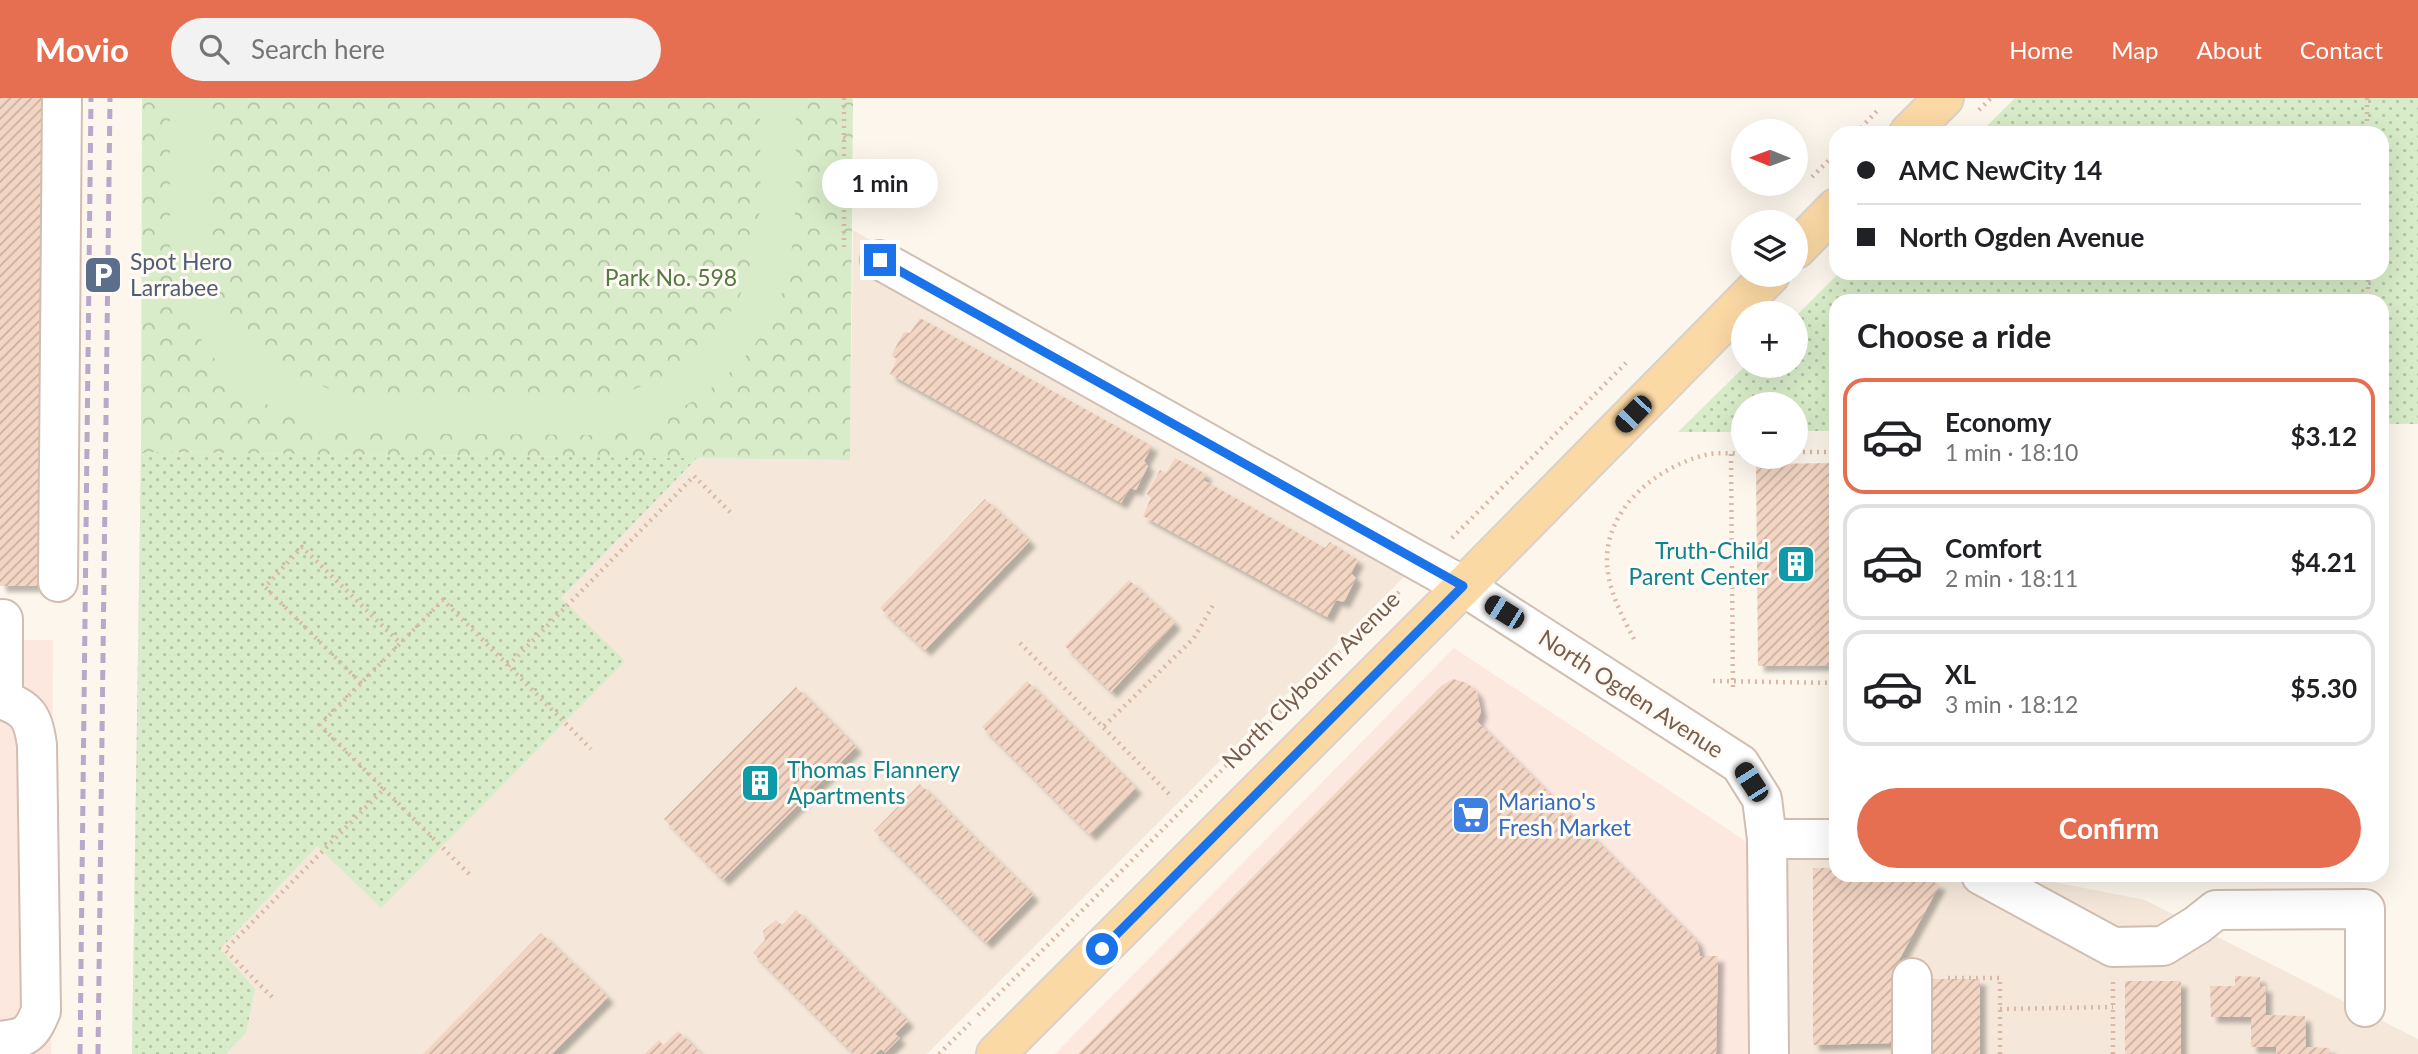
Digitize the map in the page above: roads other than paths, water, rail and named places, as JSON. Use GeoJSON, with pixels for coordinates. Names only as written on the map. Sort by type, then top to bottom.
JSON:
{"type":"FeatureCollection","features":[{"type":"Feature","properties":{"kind":"main road"},"geometry":{"type":"LineString","coordinates":[[1916,126],[1944,98]]}},
{"type":"Feature","properties":{"kind":"main road"},"geometry":{"type":"LineString","coordinates":[[1808,237],[1829,215]]}},
{"type":"Feature","properties":{"kind":"main road","name":"North Clybourn Avenue"},"geometry":{"type":"LineString","coordinates":[[996,1054],[1758,287]]}},
{"type":"Feature","properties":{"kind":"street"},"geometry":{"type":"LineString","coordinates":[[58,582],[62,98]]}},
{"type":"Feature","properties":{"kind":"street","name":"North Ogden Avenue"},"geometry":{"type":"LineString","coordinates":[[862,257],[1463,586],[1740,764],[1762,799],[1768,839],[1769,1054]]}},
{"type":"Feature","properties":{"kind":"street"},"geometry":{"type":"LineString","coordinates":[[0,1041],[26,1035],[35,1026],[41,1011],[37,745],[31,717],[21,707],[1,700],[3,619]]}},
{"type":"Feature","properties":{"kind":"street"},"geometry":{"type":"LineString","coordinates":[[1768,839],[1829,839]]}},
{"type":"Feature","properties":{"kind":"street"},"geometry":{"type":"LineString","coordinates":[[1994,882],[2113,947],[2164,946],[2216,910],[2365,909],[2365,1007]]}},
{"type":"Feature","properties":{"kind":"street"},"geometry":{"type":"LineString","coordinates":[[1912,978],[1912,1054]]}},
{"type":"Feature","properties":{"kind":"railway"},"geometry":{"type":"LineString","coordinates":[[80,1054],[91,98]]}},
{"type":"Feature","properties":{"kind":"railway"},"geometry":{"type":"LineString","coordinates":[[98,1054],[110,98]]}},
{"type":"Feature","properties":{"kind":"place","name":"Spot Hero Larrabee"},"geometry":{"type":"Point","coordinates":[103,275]}},
{"type":"Feature","properties":{"kind":"place","name":"Truth-Child Parent Center"},"geometry":{"type":"Point","coordinates":[1796,564]}},
{"type":"Feature","properties":{"kind":"place","name":"Thomas Flannery Apartments"},"geometry":{"type":"Point","coordinates":[760,783]}},
{"type":"Feature","properties":{"kind":"place","name":"Mariano's Fresh Market"},"geometry":{"type":"Point","coordinates":[1471,815]}},
{"type":"Feature","properties":{"kind":"park label","name":"Park No. 598"},"geometry":{"type":"Point","coordinates":[671,278]}}]}
